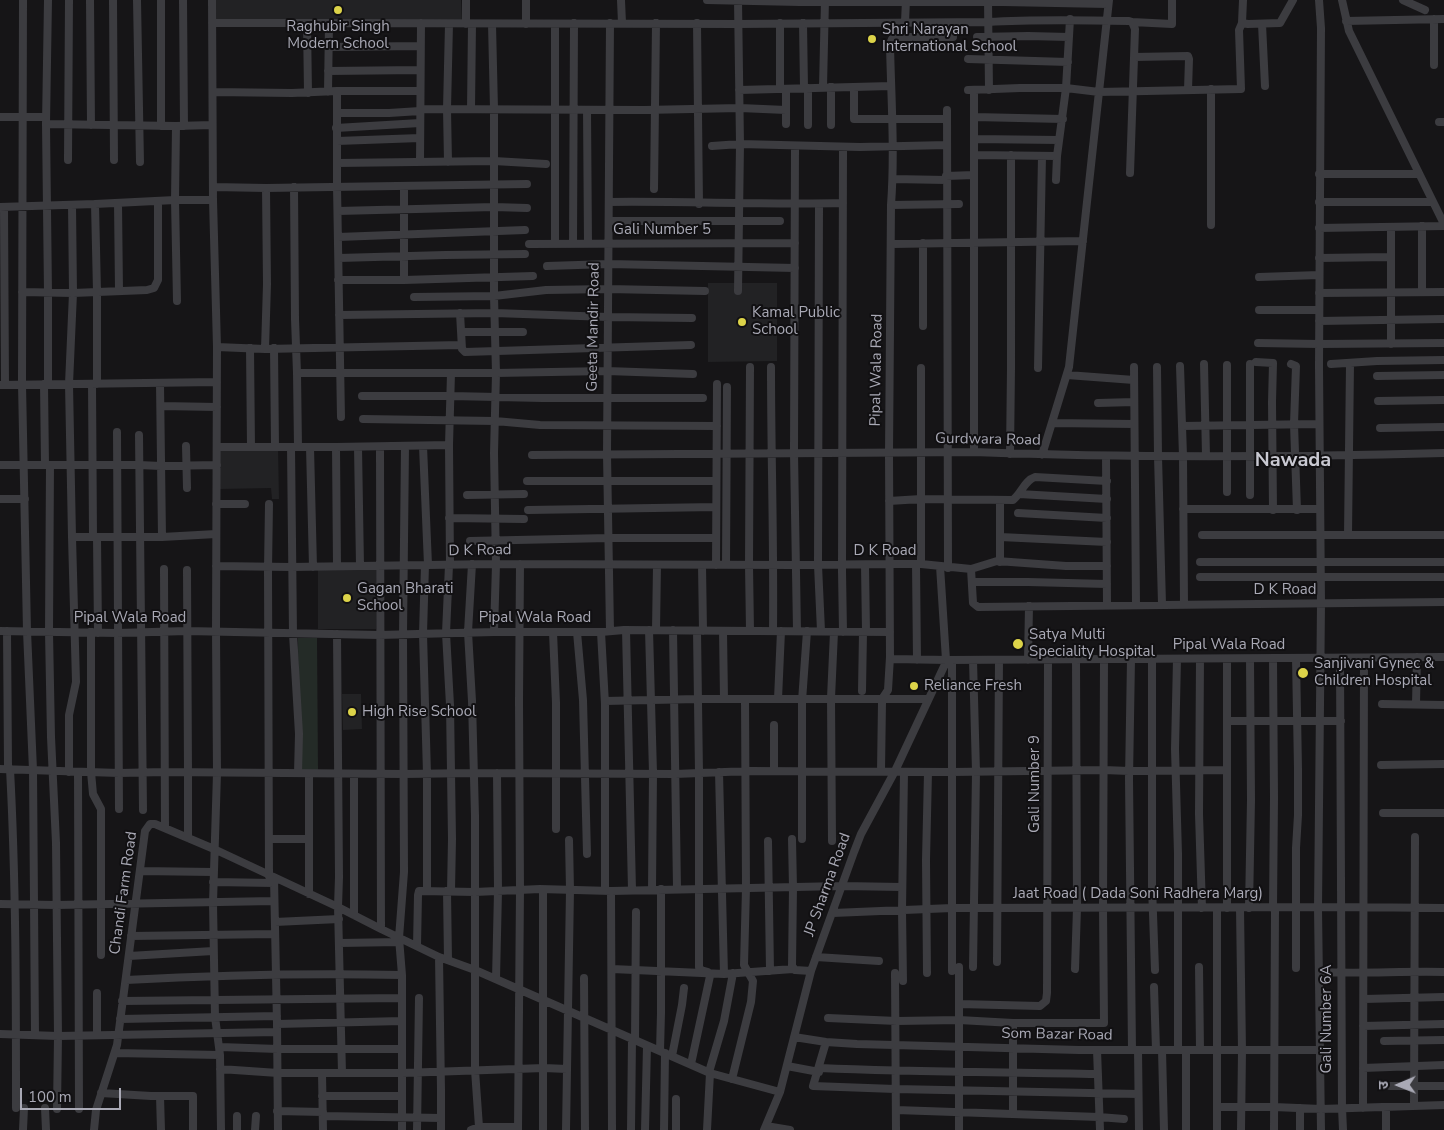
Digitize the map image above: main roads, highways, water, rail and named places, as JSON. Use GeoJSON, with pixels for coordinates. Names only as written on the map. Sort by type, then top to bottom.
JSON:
{"type":"FeatureCollection","features":[{"type":"Feature","properties":{"kind":"place","name":"Raghubir Singh Modern School"},"geometry":{"type":"Point","coordinates":[338,10]}},
{"type":"Feature","properties":{"kind":"place","name":"Shri Narayan International School"},"geometry":{"type":"Point","coordinates":[872,39]}},
{"type":"Feature","properties":{"kind":"place","name":"Kamal Public School"},"geometry":{"type":"Point","coordinates":[742,322]}},
{"type":"Feature","properties":{"kind":"place","name":"Gagan Bharati School"},"geometry":{"type":"Point","coordinates":[347,598]}},
{"type":"Feature","properties":{"kind":"place","name":"Satya Multi Speciality Hospital"},"geometry":{"type":"Point","coordinates":[1018,644]}},
{"type":"Feature","properties":{"kind":"place","name":"Sanjivani Gynec & Children Hospital"},"geometry":{"type":"Point","coordinates":[1303,673]}},
{"type":"Feature","properties":{"kind":"place","name":"Reliance Fresh"},"geometry":{"type":"Point","coordinates":[914,686]}},
{"type":"Feature","properties":{"kind":"place","name":"High Rise School"},"geometry":{"type":"Point","coordinates":[352,712]}},
{"type":"Feature","properties":{"kind":"district","name":"Nawada"},"geometry":{"type":"Point","coordinates":[1293,461]}}]}
